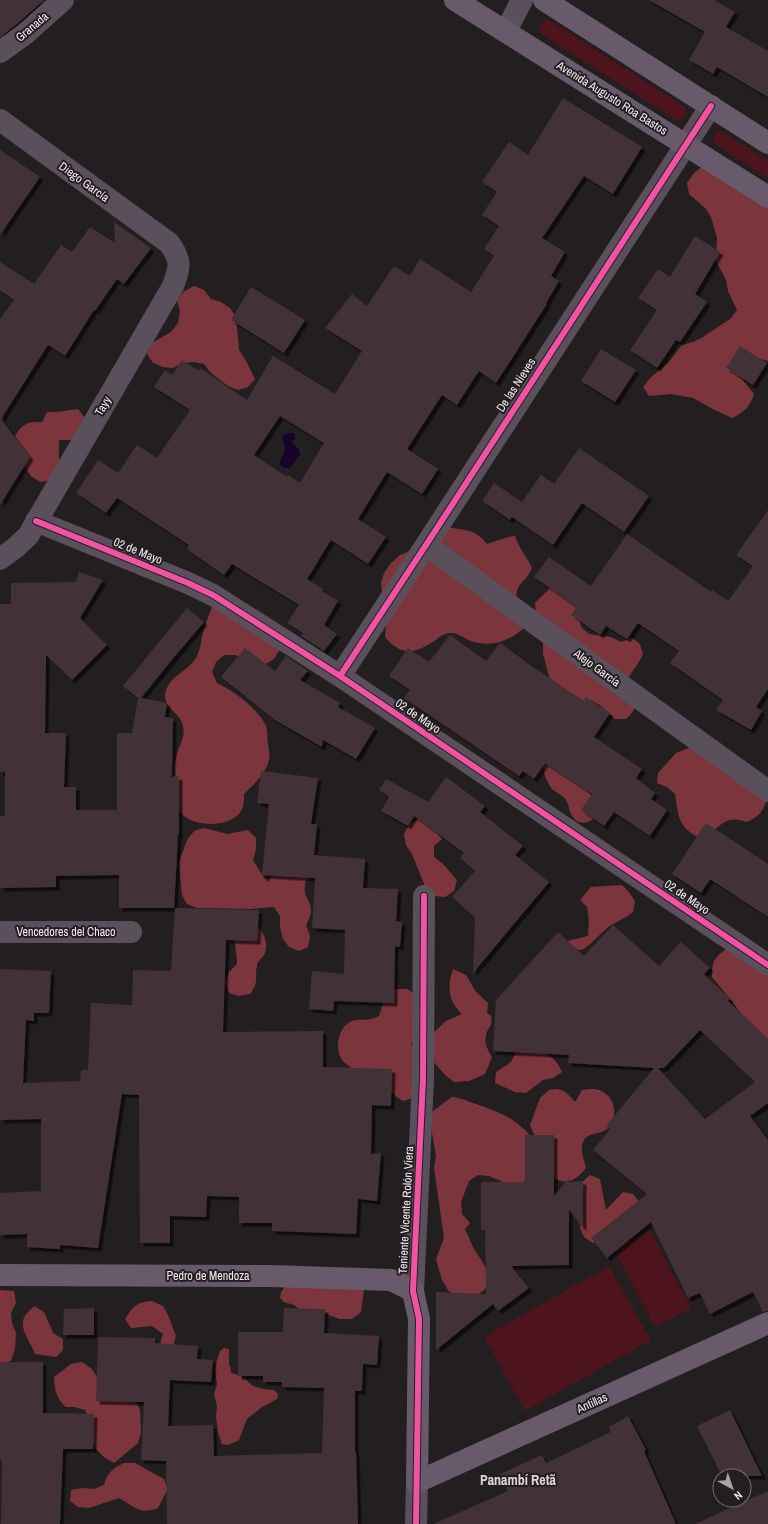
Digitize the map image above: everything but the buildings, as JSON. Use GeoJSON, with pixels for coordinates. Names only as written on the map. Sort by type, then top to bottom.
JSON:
{"type":"FeatureCollection","features":[{"type":"Feature","properties":{"kind":"street","name":"Granada"},"geometry":{"type":"LineString","coordinates":[[0,52],[25,34],[63,0]]}},
{"type":"Feature","properties":{"kind":"street","name":"Avenida Augusto Roa Bastos"},"geometry":{"type":"LineString","coordinates":[[454,0],[506,31],[768,197]]}},
{"type":"Feature","properties":{"kind":"street"},"geometry":{"type":"LineString","coordinates":[[506,31],[522,0]]}},
{"type":"Feature","properties":{"kind":"street"},"geometry":{"type":"LineString","coordinates":[[544,0],[768,143]]}},
{"type":"Feature","properties":{"kind":"street","name":"De las Nieves"},"geometry":{"type":"LineString","coordinates":[[340,676],[711,106]]}},
{"type":"Feature","properties":{"kind":"street","name":"Diego García"},"geometry":{"type":"LineString","coordinates":[[0,120],[169,243]]}},
{"type":"Feature","properties":{"kind":"street","name":"Tayy"},"geometry":{"type":"LineString","coordinates":[[0,559],[16,548],[28,536],[173,286],[179,270],[177,255],[169,243]]}},
{"type":"Feature","properties":{"kind":"street","name":"02 de Mayo"},"geometry":{"type":"LineString","coordinates":[[36,521],[188,583],[213,595],[340,676],[768,965]]}},
{"type":"Feature","properties":{"kind":"street","name":"Alejo García"},"geometry":{"type":"LineString","coordinates":[[426,545],[768,791]]}},
{"type":"Feature","properties":{"kind":"street","name":"Teniente Vicente Rolón Viera"},"geometry":{"type":"LineString","coordinates":[[416,1524],[419,1319],[413,1291],[422,1095],[424,896]]}},
{"type":"Feature","properties":{"kind":"street","name":"Vencedores del Chaco"},"geometry":{"type":"LineString","coordinates":[[0,932],[131,932]]}},
{"type":"Feature","properties":{"kind":"street","name":"Pedro de Mendoza"},"geometry":{"type":"LineString","coordinates":[[0,1276],[271,1276],[391,1280],[413,1291]]}},
{"type":"Feature","properties":{"kind":"street","name":"Antillas"},"geometry":{"type":"LineString","coordinates":[[417,1482],[768,1323]]}},
{"type":"Feature","properties":{"kind":"shaded area"},"geometry":{"type":"Polygon","coordinates":[[[546,20],[549,20],[685,107],[687,114],[681,120],[676,120],[541,34],[539,31],[540,26],[546,20]]]}},
{"type":"Feature","properties":{"kind":"shaded area"},"geometry":{"type":"Polygon","coordinates":[[[720,131],[768,160],[768,178],[714,144],[713,138],[716,133],[720,131]]]}},
{"type":"Feature","properties":{"kind":"shaded area"},"geometry":{"type":"Polygon","coordinates":[[[703,166],[768,189],[768,361],[757,358],[733,368],[754,394],[746,409],[732,418],[693,398],[671,394],[649,396],[643,387],[650,378],[668,363],[682,345],[703,337],[730,319],[737,310],[728,291],[726,280],[716,261],[717,238],[711,217],[706,209],[689,194],[687,183],[694,173],[703,166]]]}},
{"type":"Feature","properties":{"kind":"shaded area"},"geometry":{"type":"Polygon","coordinates":[[[194,286],[204,290],[211,299],[221,302],[230,308],[236,317],[239,350],[255,379],[248,387],[238,390],[228,386],[211,373],[204,364],[193,362],[183,363],[173,368],[163,367],[153,363],[147,354],[152,343],[171,332],[178,323],[180,311],[177,301],[183,292],[194,286]]]}},
{"type":"Feature","properties":{"kind":"shaded area"},"geometry":{"type":"Polygon","coordinates":[[[78,409],[85,418],[80,436],[70,440],[59,440],[59,461],[50,480],[40,482],[31,476],[25,467],[25,456],[15,436],[20,428],[26,424],[42,422],[47,412],[78,409]]]}},
{"type":"Feature","properties":{"kind":"shaded area"},"geometry":{"type":"Polygon","coordinates":[[[294,433],[295,439],[292,442],[299,450],[300,455],[290,468],[284,468],[280,465],[280,461],[285,450],[282,440],[284,435],[294,433]]]}},
{"type":"Feature","properties":{"kind":"shaded area"},"geometry":{"type":"Polygon","coordinates":[[[447,527],[474,533],[487,544],[515,536],[532,568],[519,586],[516,596],[523,629],[505,640],[485,644],[469,640],[454,633],[446,633],[419,649],[413,651],[402,650],[396,647],[385,637],[386,626],[391,615],[382,594],[381,583],[384,573],[391,563],[400,555],[410,551],[447,527]]]}},
{"type":"Feature","properties":{"kind":"shaded area"},"geometry":{"type":"Polygon","coordinates":[[[551,587],[577,606],[581,627],[589,634],[611,637],[621,642],[632,638],[640,644],[643,654],[626,681],[634,697],[635,705],[634,710],[626,719],[615,719],[600,705],[591,700],[580,700],[554,687],[549,676],[543,654],[543,643],[547,633],[536,614],[535,603],[551,587]]]}},
{"type":"Feature","properties":{"kind":"shaded area"},"geometry":{"type":"Polygon","coordinates":[[[215,598],[259,611],[267,618],[280,649],[274,659],[264,665],[245,660],[235,655],[224,655],[216,662],[212,672],[217,683],[245,701],[263,720],[267,728],[269,756],[268,764],[263,774],[244,794],[244,802],[241,812],[233,819],[226,822],[209,824],[192,821],[180,812],[178,807],[174,785],[174,770],[184,730],[182,722],[167,704],[165,695],[167,688],[174,678],[188,667],[198,655],[204,629],[215,598]]]}},
{"type":"Feature","properties":{"kind":"shaded area"},"geometry":{"type":"Polygon","coordinates":[[[699,746],[767,798],[764,807],[755,818],[747,822],[739,820],[727,821],[700,838],[687,830],[680,820],[675,794],[667,787],[657,783],[658,773],[676,753],[688,748],[699,746]]]}},
{"type":"Feature","properties":{"kind":"shaded area"},"geometry":{"type":"Polygon","coordinates":[[[543,761],[585,788],[596,801],[597,816],[592,820],[582,823],[576,820],[570,811],[565,798],[553,790],[547,781],[544,773],[543,761]]]}},
{"type":"Feature","properties":{"kind":"shaded area"},"geometry":{"type":"Polygon","coordinates":[[[418,819],[428,822],[442,839],[434,846],[434,857],[443,864],[457,880],[454,891],[445,897],[435,896],[426,889],[412,854],[406,845],[404,834],[409,825],[418,819]]]}},
{"type":"Feature","properties":{"kind":"shaded area"},"geometry":{"type":"Polygon","coordinates":[[[204,828],[227,834],[248,830],[256,838],[256,849],[253,860],[264,878],[269,882],[273,870],[309,875],[305,884],[306,895],[311,906],[310,917],[306,925],[310,936],[308,947],[299,951],[289,947],[283,939],[280,928],[280,916],[274,907],[251,909],[197,908],[187,904],[182,895],[179,862],[187,840],[194,831],[204,828]]]}},
{"type":"Feature","properties":{"kind":"shaded area"},"geometry":{"type":"Polygon","coordinates":[[[622,885],[635,901],[633,912],[609,927],[582,950],[571,949],[563,942],[588,936],[589,921],[587,907],[580,900],[591,887],[622,885]]]}},
{"type":"Feature","properties":{"kind":"shaded area"},"geometry":{"type":"Polygon","coordinates":[[[256,924],[265,938],[266,951],[257,964],[255,986],[250,994],[239,996],[229,993],[225,982],[229,972],[237,964],[235,944],[236,931],[256,924]]]}},
{"type":"Feature","properties":{"kind":"shaded area"},"geometry":{"type":"Polygon","coordinates":[[[726,949],[768,974],[768,1039],[747,1023],[735,1005],[712,977],[714,961],[726,949]]]}},
{"type":"Feature","properties":{"kind":"shaded area"},"geometry":{"type":"Polygon","coordinates":[[[453,969],[466,975],[476,992],[488,1003],[487,1013],[491,1016],[491,1024],[487,1032],[486,1041],[492,1057],[485,1074],[469,1081],[454,1082],[445,1075],[432,1060],[433,1033],[446,1021],[462,1014],[451,999],[450,982],[453,969]]]}},
{"type":"Feature","properties":{"kind":"shaded area"},"geometry":{"type":"Polygon","coordinates":[[[396,989],[407,989],[417,995],[416,1034],[411,1044],[417,1053],[413,1098],[403,1101],[382,1084],[359,1073],[344,1062],[339,1053],[338,1047],[340,1035],[346,1025],[353,1021],[368,1020],[379,1016],[386,995],[396,989]]]}},
{"type":"Feature","properties":{"kind":"shaded area"},"geometry":{"type":"Polygon","coordinates":[[[528,1051],[540,1052],[553,1058],[562,1072],[553,1078],[543,1080],[526,1093],[515,1092],[495,1083],[496,1072],[511,1062],[516,1053],[528,1051]]]}},
{"type":"Feature","properties":{"kind":"shaded area"},"geometry":{"type":"Polygon","coordinates":[[[595,1089],[602,1091],[611,1099],[614,1111],[612,1123],[608,1128],[602,1132],[586,1137],[584,1140],[582,1150],[586,1168],[576,1178],[568,1181],[554,1178],[530,1125],[540,1098],[549,1090],[562,1090],[574,1101],[576,1101],[582,1090],[595,1089]]]}},
{"type":"Feature","properties":{"kind":"shaded area"},"geometry":{"type":"Polygon","coordinates":[[[452,1097],[466,1100],[501,1113],[520,1125],[531,1137],[531,1147],[525,1155],[528,1178],[520,1185],[510,1185],[489,1176],[478,1175],[469,1181],[461,1202],[462,1214],[470,1223],[465,1229],[474,1249],[485,1266],[489,1279],[484,1290],[478,1294],[456,1297],[448,1290],[442,1280],[436,1259],[444,1238],[434,1168],[436,1155],[430,1122],[433,1111],[452,1097]]]}},
{"type":"Feature","properties":{"kind":"shaded area"},"geometry":{"type":"Polygon","coordinates":[[[590,1175],[600,1179],[606,1210],[623,1192],[633,1194],[640,1203],[602,1239],[593,1243],[584,1237],[580,1228],[582,1182],[590,1175]]]}},
{"type":"Feature","properties":{"kind":"shaded area"},"geometry":{"type":"Polygon","coordinates":[[[650,1230],[691,1308],[655,1327],[614,1249],[650,1230]]]}},
{"type":"Feature","properties":{"kind":"shaded area"},"geometry":{"type":"Polygon","coordinates":[[[609,1266],[651,1340],[525,1411],[484,1337],[609,1266]]]}},
{"type":"Feature","properties":{"kind":"shaded area"},"geometry":{"type":"Polygon","coordinates":[[[288,1282],[364,1290],[361,1312],[352,1319],[340,1319],[325,1314],[303,1312],[294,1305],[284,1302],[280,1298],[281,1292],[288,1282]]]}},
{"type":"Feature","properties":{"kind":"shaded area"},"geometry":{"type":"Polygon","coordinates":[[[0,1290],[14,1291],[16,1303],[11,1313],[12,1323],[16,1333],[15,1349],[11,1361],[0,1363],[0,1290]]]}},
{"type":"Feature","properties":{"kind":"shaded area"},"geometry":{"type":"Polygon","coordinates":[[[152,1301],[163,1306],[168,1315],[176,1336],[173,1346],[160,1344],[163,1334],[152,1326],[131,1328],[125,1319],[136,1306],[142,1302],[152,1301]]]}},
{"type":"Feature","properties":{"kind":"shaded area"},"geometry":{"type":"Polygon","coordinates":[[[35,1306],[44,1312],[53,1333],[63,1339],[63,1350],[56,1357],[35,1354],[25,1334],[23,1328],[24,1317],[35,1306]]]}},
{"type":"Feature","properties":{"kind":"shaded area"},"geometry":{"type":"Polygon","coordinates":[[[224,1348],[229,1349],[229,1366],[230,1365],[231,1373],[241,1376],[253,1386],[274,1390],[278,1394],[277,1399],[262,1407],[247,1419],[239,1440],[228,1445],[222,1444],[218,1433],[216,1416],[217,1406],[214,1394],[217,1384],[215,1367],[220,1351],[224,1348]]]}},
{"type":"Feature","properties":{"kind":"shaded area"},"geometry":{"type":"Polygon","coordinates":[[[82,1362],[92,1369],[97,1377],[135,1400],[140,1410],[141,1432],[138,1443],[114,1463],[105,1458],[90,1442],[90,1420],[85,1410],[74,1407],[66,1407],[57,1394],[54,1377],[71,1364],[82,1362]]]}},
{"type":"Feature","properties":{"kind":"shaded area"},"geometry":{"type":"Polygon","coordinates":[[[124,1463],[135,1463],[164,1479],[168,1489],[158,1508],[147,1511],[138,1509],[119,1498],[89,1508],[78,1507],[70,1501],[71,1490],[82,1488],[94,1489],[104,1485],[111,1471],[124,1463]]]}},
{"type":"Feature","properties":{"kind":"cycle path"},"geometry":{"type":"LineString","coordinates":[[340,676],[711,106]]}},
{"type":"Feature","properties":{"kind":"cycle path"},"geometry":{"type":"LineString","coordinates":[[36,521],[188,583],[213,595],[340,676],[768,965]]}},
{"type":"Feature","properties":{"kind":"cycle path"},"geometry":{"type":"LineString","coordinates":[[416,1524],[419,1319],[413,1291],[423,1079],[424,896]]}},
{"type":"Feature","properties":{"kind":"district","name":"Panambí Retã"},"geometry":{"type":"Point","coordinates":[518,1480]}}]}
